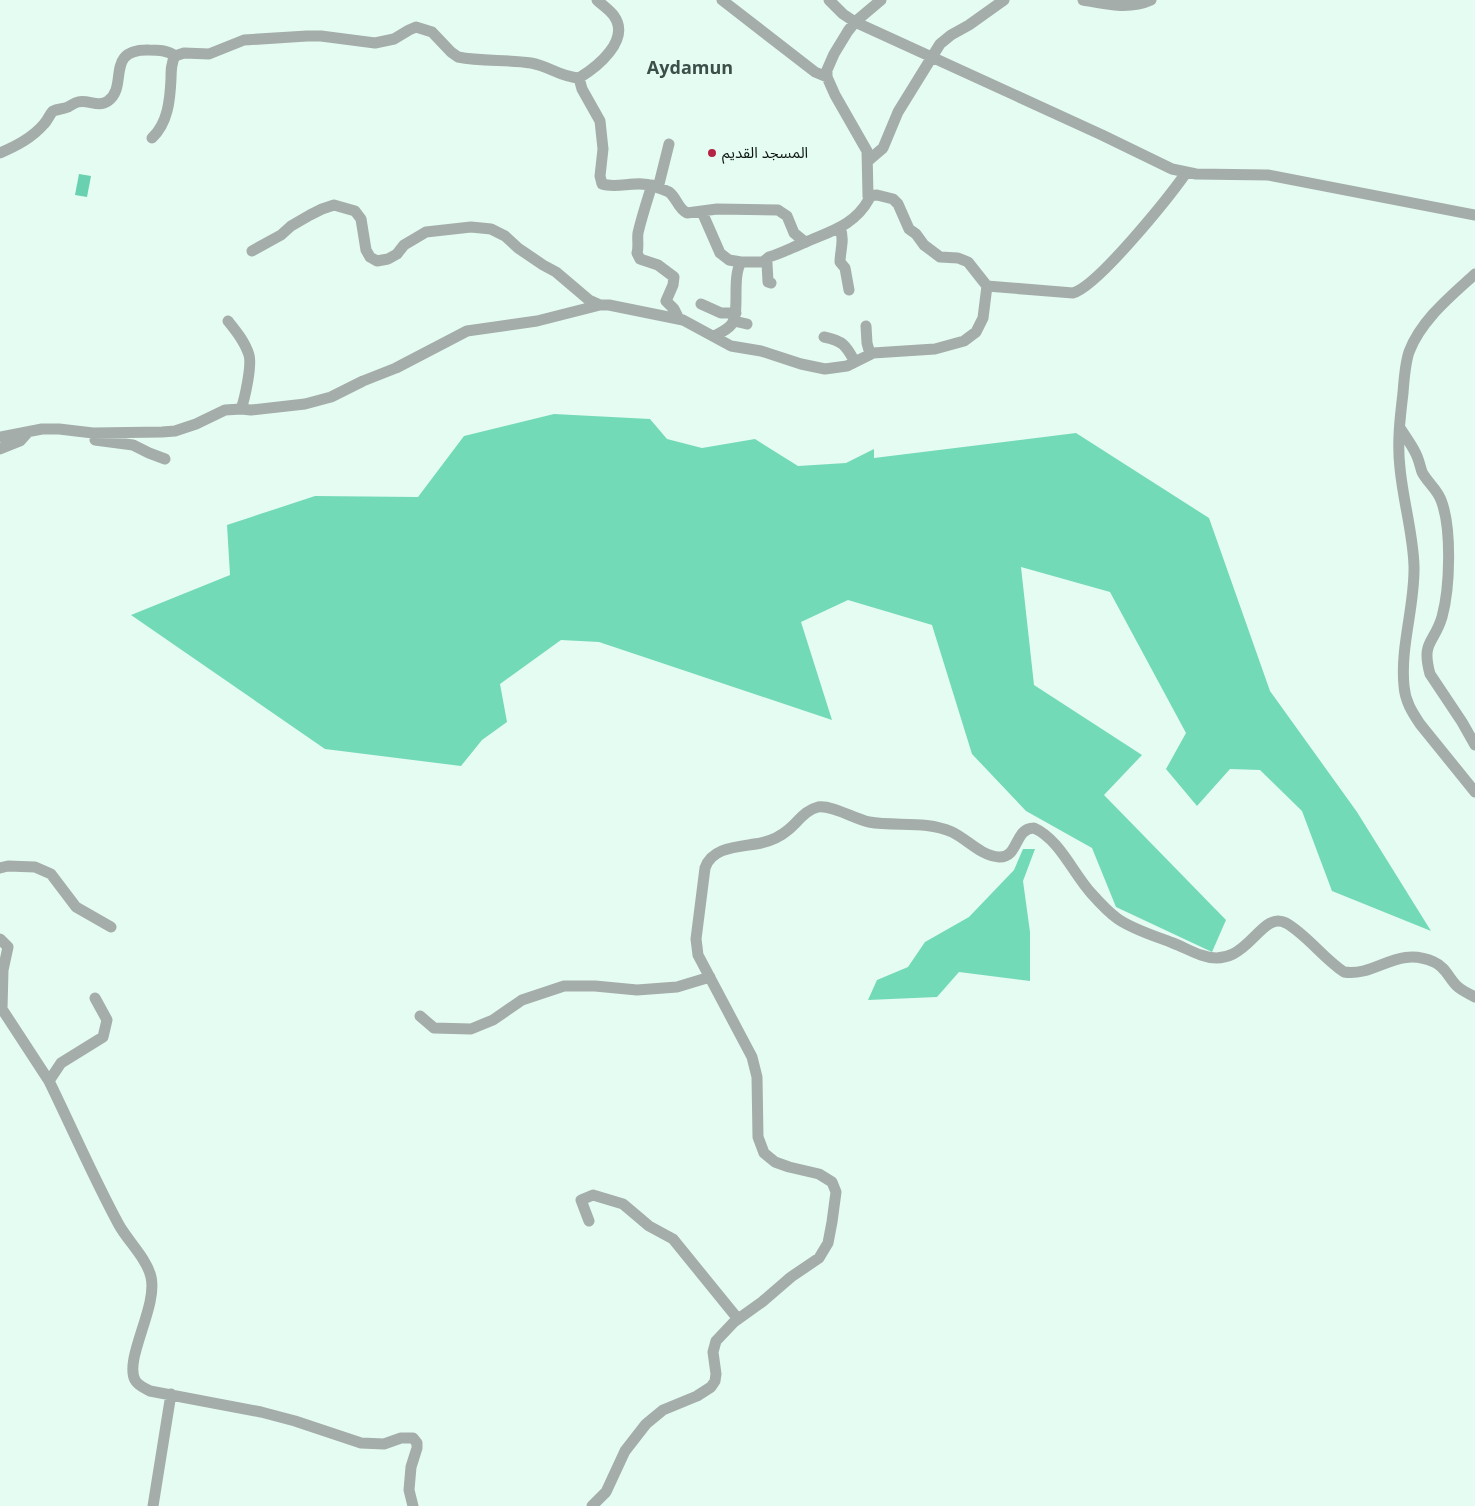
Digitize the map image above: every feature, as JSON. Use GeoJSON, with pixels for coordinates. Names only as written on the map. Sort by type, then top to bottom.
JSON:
{"type":"FeatureCollection","features":[{"type":"Feature","properties":{"kind":"street"},"geometry":{"type":"LineString","coordinates":[[0,153],[34,134],[45,124],[53,111],[67,108],[79,101],[96,104],[109,101],[114,94],[121,61],[130,54],[144,50],[168,52],[175,56],[184,53],[209,54],[239,42],[315,35],[375,43],[394,39],[409,30],[420,27],[432,32],[458,57],[531,63],[540,65],[562,76],[579,78],[608,56],[618,35],[615,16],[597,0]]}},
{"type":"Feature","properties":{"kind":"street"},"geometry":{"type":"LineString","coordinates":[[722,0],[815,72],[827,76]]}},
{"type":"Feature","properties":{"kind":"street"},"geometry":{"type":"LineString","coordinates":[[829,0],[854,22],[1102,135],[1165,166],[1186,172],[1268,175],[1475,215]]}},
{"type":"Feature","properties":{"kind":"street"},"geometry":{"type":"LineString","coordinates":[[763,262],[770,257],[840,228],[860,212],[869,199],[867,176],[869,160],[867,151],[843,111],[827,76],[827,70],[834,54],[854,22],[881,0]]}},
{"type":"Feature","properties":{"kind":"street"},"geometry":{"type":"LineString","coordinates":[[869,160],[883,148],[898,112],[930,58],[944,41],[1004,0]]}},
{"type":"Feature","properties":{"kind":"street"},"geometry":{"type":"LineString","coordinates":[[1082,0],[1136,5],[1151,0]]}},
{"type":"Feature","properties":{"kind":"street"},"geometry":{"type":"LineString","coordinates":[[152,138],[165,120],[170,95],[172,63],[175,56]]}},
{"type":"Feature","properties":{"kind":"street"},"geometry":{"type":"LineString","coordinates":[[579,78],[582,89],[600,121],[603,149],[600,176],[602,184],[638,183],[655,187],[670,193],[683,211],[693,214],[717,209],[778,210],[787,216],[794,232],[805,242]]}},
{"type":"Feature","properties":{"kind":"street"},"geometry":{"type":"LineString","coordinates":[[669,144],[666,163],[644,208],[637,236],[639,247],[637,253],[640,258],[658,265],[674,277],[673,285],[666,301],[674,309],[679,319]]}},
{"type":"Feature","properties":{"kind":"street"},"geometry":{"type":"LineString","coordinates":[[987,286],[1073,293],[1082,290],[1102,272],[1153,215],[1186,172]]}},
{"type":"Feature","properties":{"kind":"street"},"geometry":{"type":"LineString","coordinates":[[0,437],[59,428],[93,433],[175,431],[208,420],[225,410],[276,408],[320,400],[408,363],[467,332],[537,322],[600,305],[610,305],[679,319],[690,323],[731,346],[760,351],[818,368],[835,369],[847,366],[870,354],[935,349],[964,341],[976,332],[983,318],[987,286],[968,262],[958,258],[940,257],[924,245],[916,234],[909,229],[898,204],[893,199],[877,195],[868,196]]}},
{"type":"Feature","properties":{"kind":"street"},"geometry":{"type":"LineString","coordinates":[[252,251],[281,235],[322,208],[334,205],[356,211],[361,218],[366,250],[370,257],[377,261],[388,259],[397,254],[404,245],[426,232],[471,227],[491,230],[505,236],[518,248],[556,272],[589,300],[600,305]]}},
{"type":"Feature","properties":{"kind":"street"},"geometry":{"type":"LineString","coordinates":[[702,212],[720,253],[730,260],[767,263],[768,282],[771,283]]}},
{"type":"Feature","properties":{"kind":"street"},"geometry":{"type":"LineString","coordinates":[[840,228],[842,233],[840,262],[845,268],[849,290]]}},
{"type":"Feature","properties":{"kind":"street"},"geometry":{"type":"LineString","coordinates":[[714,336],[729,327],[735,317],[737,271],[741,262]]}},
{"type":"Feature","properties":{"kind":"street"},"geometry":{"type":"LineString","coordinates":[[1475,274],[1429,319],[1413,343],[1406,366],[1400,428],[1400,467],[1410,523],[1414,566],[1414,588],[1403,676],[1406,697],[1412,712],[1420,724],[1475,792]]}},
{"type":"Feature","properties":{"kind":"street"},"geometry":{"type":"LineString","coordinates":[[701,304],[735,317],[747,324]]}},
{"type":"Feature","properties":{"kind":"street"},"geometry":{"type":"LineString","coordinates":[[228,321],[249,354],[250,361],[246,389],[241,409]]}},
{"type":"Feature","properties":{"kind":"street"},"geometry":{"type":"LineString","coordinates":[[866,326],[870,354]]}},
{"type":"Feature","properties":{"kind":"street"},"geometry":{"type":"LineString","coordinates":[[824,337],[843,343],[855,362]]}},
{"type":"Feature","properties":{"kind":"street"},"geometry":{"type":"LineString","coordinates":[[1400,428],[1413,448],[1426,478],[1439,495],[1447,523],[1448,561],[1446,596],[1440,622],[1428,646],[1428,666],[1430,674],[1475,745]]}},
{"type":"Feature","properties":{"kind":"street"},"geometry":{"type":"LineString","coordinates":[[0,449],[20,440],[29,432]]}},
{"type":"Feature","properties":{"kind":"street"},"geometry":{"type":"LineString","coordinates":[[93,433],[93,439],[133,445],[149,454],[165,458]]}},
{"type":"Feature","properties":{"kind":"street"},"geometry":{"type":"LineString","coordinates":[[592,1506],[606,1492],[624,1451],[646,1424],[663,1410],[697,1396],[711,1387],[715,1381],[716,1374],[714,1346],[722,1333],[762,1302],[791,1276],[813,1264],[823,1254],[828,1243],[832,1222],[836,1192],[832,1182],[823,1176],[775,1162],[764,1153],[758,1136],[756,1066],[748,1046],[701,963],[697,949],[702,880],[706,862],[710,857],[726,849],[760,843],[787,832],[809,811],[817,807],[825,807],[869,822],[918,824],[944,829],[994,856],[1009,854],[1022,832],[1026,829],[1034,828],[1047,836],[1090,892],[1118,919],[1201,955],[1221,958],[1233,955],[1266,925],[1275,921],[1281,921],[1292,927],[1344,972],[1365,969],[1394,959],[1413,956],[1438,964],[1458,986],[1475,997]]}},
{"type":"Feature","properties":{"kind":"street"},"geometry":{"type":"LineString","coordinates":[[0,868],[8,866],[35,868],[51,874],[76,906],[111,928]]}},
{"type":"Feature","properties":{"kind":"street"},"geometry":{"type":"LineString","coordinates":[[0,939],[8,947],[3,970],[2,1009],[49,1081],[119,1225],[143,1260],[151,1276],[151,1298],[134,1360],[133,1374],[135,1380],[141,1387],[150,1391],[270,1414],[362,1444],[384,1444],[401,1438],[413,1438],[417,1443],[411,1467],[409,1490],[413,1506]]}},
{"type":"Feature","properties":{"kind":"street"},"geometry":{"type":"LineString","coordinates":[[420,1016],[434,1028],[471,1029],[493,1020],[522,1000],[564,986],[595,986],[638,990],[677,987],[710,977]]}},
{"type":"Feature","properties":{"kind":"street"},"geometry":{"type":"LineString","coordinates":[[49,1081],[61,1063],[103,1036],[107,1020],[95,998]]}},
{"type":"Feature","properties":{"kind":"street"},"geometry":{"type":"LineString","coordinates":[[589,1221],[581,1200],[593,1195],[622,1204],[649,1226],[673,1239],[738,1319]]}},
{"type":"Feature","properties":{"kind":"street"},"geometry":{"type":"LineString","coordinates":[[153,1506],[171,1394]]}},
{"type":"Feature","properties":{"kind":"shaded area"},"geometry":{"type":"Polygon","coordinates":[[[79,174],[91,176],[87,197],[75,195],[79,174]]]}},
{"type":"Feature","properties":{"kind":"shaded area"},"geometry":{"type":"Polygon","coordinates":[[[554,414],[650,419],[667,439],[702,448],[755,439],[798,466],[846,463],[874,449],[874,458],[1076,433],[1209,518],[1270,691],[1357,812],[1431,931],[1332,891],[1302,811],[1260,770],[1230,769],[1197,806],[1166,769],[1186,733],[1110,592],[1021,567],[1034,685],[1142,755],[1104,795],[1226,920],[1212,952],[1116,907],[1092,848],[1026,811],[972,754],[932,625],[848,600],[801,622],[832,720],[599,642],[561,640],[500,684],[507,722],[482,740],[461,766],[325,749],[131,615],[230,575],[227,525],[315,496],[418,497],[464,436],[554,414]]]}},
{"type":"Feature","properties":{"kind":"shaded area"},"geometry":{"type":"Polygon","coordinates":[[[1023,849],[1035,849],[1023,881],[1030,932],[1030,981],[959,972],[937,997],[868,1000],[877,980],[908,967],[925,942],[969,917],[1014,870],[1023,849]]]}},
{"type":"Feature","properties":{"kind":"place","name":"المسجد القديم"},"geometry":{"type":"Point","coordinates":[712,153]}},
{"type":"Feature","properties":{"kind":"district","name":"Aydamun"},"geometry":{"type":"Point","coordinates":[690,68]}}]}
